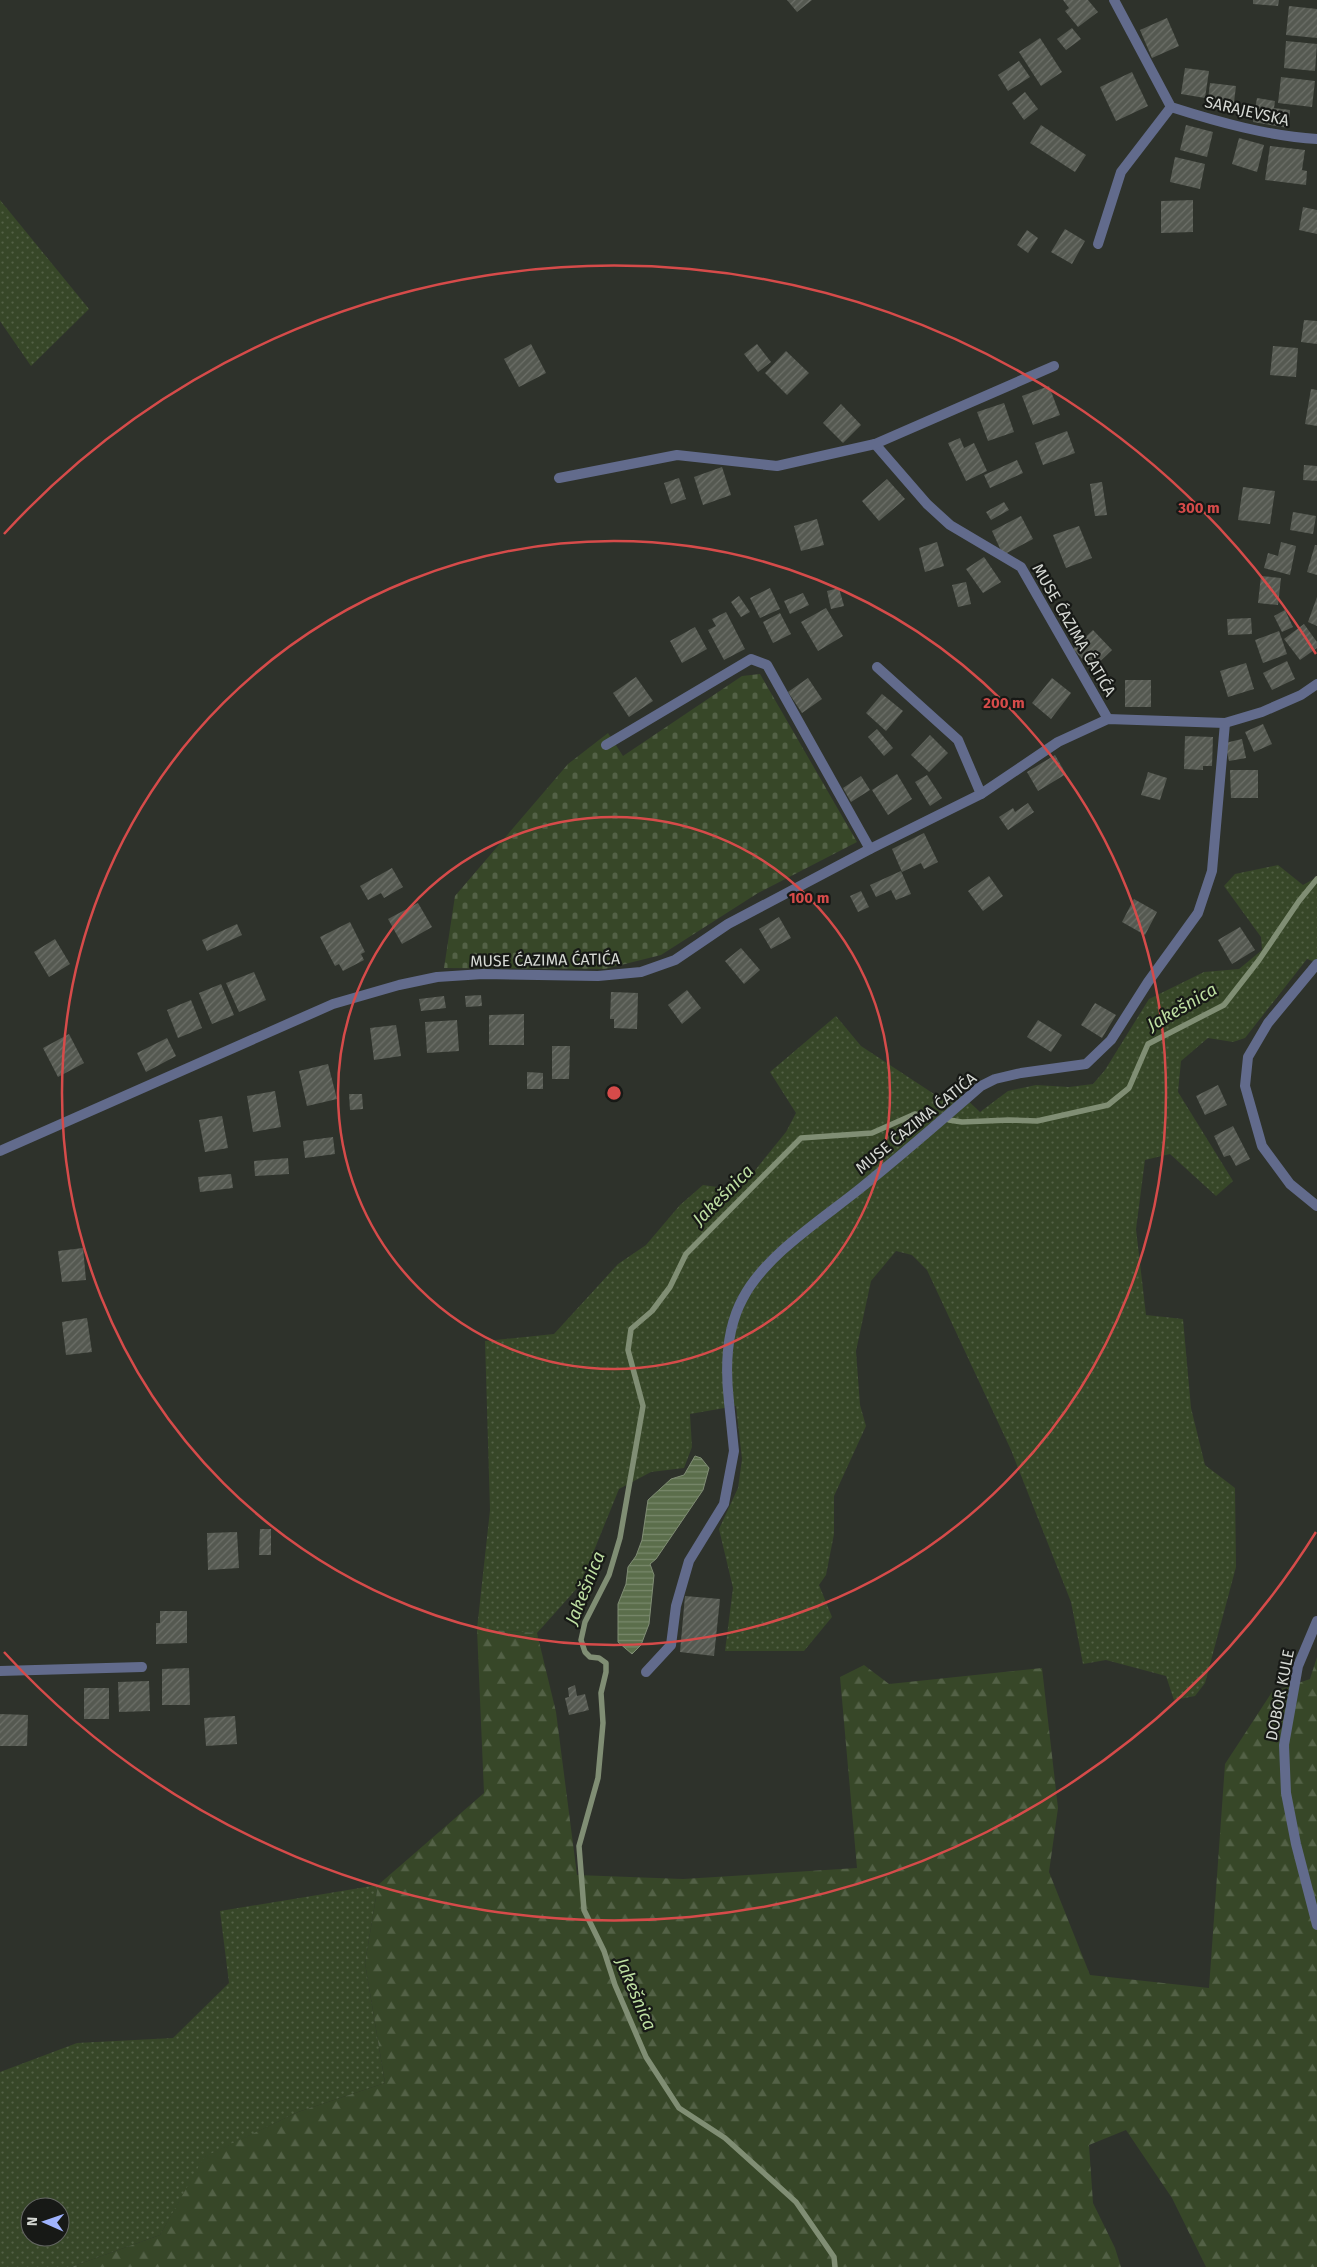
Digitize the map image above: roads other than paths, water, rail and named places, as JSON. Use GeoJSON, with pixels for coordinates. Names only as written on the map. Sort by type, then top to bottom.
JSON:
{"type":"FeatureCollection","features":[{"type":"Feature","properties":{"kind":"street"},"geometry":{"type":"LineString","coordinates":[[1098,244],[1121,172],[1171,107],[1114,0]]}},
{"type":"Feature","properties":{"kind":"street","name":"SARAJEVSKA"},"geometry":{"type":"LineString","coordinates":[[1171,107],[1209,119],[1296,138],[1317,139]]}},
{"type":"Feature","properties":{"kind":"street"},"geometry":{"type":"LineString","coordinates":[[560,478],[677,454],[777,466],[875,444],[1054,366]]}},
{"type":"Feature","properties":{"kind":"street","name":"MUSE ĆAZIMA ĆATIĆA"},"geometry":{"type":"LineString","coordinates":[[875,444],[927,504],[950,525],[1021,567],[1108,719]]}},
{"type":"Feature","properties":{"kind":"street"},"geometry":{"type":"LineString","coordinates":[[606,745],[751,659],[767,665],[870,849]]}},
{"type":"Feature","properties":{"kind":"street"},"geometry":{"type":"LineString","coordinates":[[877,667],[958,740],[981,794]]}},
{"type":"Feature","properties":{"kind":"street","name":"MUSE ĆAZIMA ĆATIĆA"},"geometry":{"type":"LineString","coordinates":[[0,1151],[333,1004],[399,985],[437,977],[483,974],[598,976],[641,972],[675,960],[728,924],[870,849],[981,794],[1058,742],[1108,719],[1224,723],[1278,706],[1301,695],[1317,684]]}},
{"type":"Feature","properties":{"kind":"street","name":"MUSE ĆAZIMA ĆATIĆA"},"geometry":{"type":"LineString","coordinates":[[646,1672],[670,1646],[676,1606],[689,1560],[724,1504],[734,1451],[726,1374],[731,1331],[742,1298],[766,1264],[880,1172],[981,1086],[995,1079],[1021,1073],[1086,1064],[1111,1040],[1148,982],[1198,912],[1212,871],[1224,723]]}},
{"type":"Feature","properties":{"kind":"street"},"geometry":{"type":"LineString","coordinates":[[1317,964],[1264,1030],[1248,1057],[1245,1086],[1262,1146],[1290,1184],[1317,1206]]}},
{"type":"Feature","properties":{"kind":"street","name":"DOBOR KULE"},"geometry":{"type":"LineString","coordinates":[[1317,1621],[1298,1666],[1284,1745],[1288,1802],[1296,1844],[1317,1925]]}},
{"type":"Feature","properties":{"kind":"street"},"geometry":{"type":"LineString","coordinates":[[0,1670],[142,1667]]}},
{"type":"Feature","properties":{"kind":"waterway","name":"Jakešnica"},"geometry":{"type":"LineString","coordinates":[[949,1120],[962,1122],[1037,1121],[1108,1105],[1129,1088],[1148,1044],[1224,1005],[1317,879]]}},
{"type":"Feature","properties":{"kind":"waterway","name":"Jakešnica"},"geometry":{"type":"LineString","coordinates":[[835,2267],[834,2257],[796,2202],[725,2138],[679,2108],[646,2057],[615,1985],[604,1951],[584,1910],[579,1846],[598,1778],[603,1723],[601,1693],[606,1663],[599,1658],[590,1657],[585,1652],[581,1640],[585,1622],[609,1575],[620,1538],[643,1406],[628,1350],[631,1329],[652,1311],[670,1287],[686,1254],[801,1138],[872,1133],[915,1114],[930,1117]]}}]}
